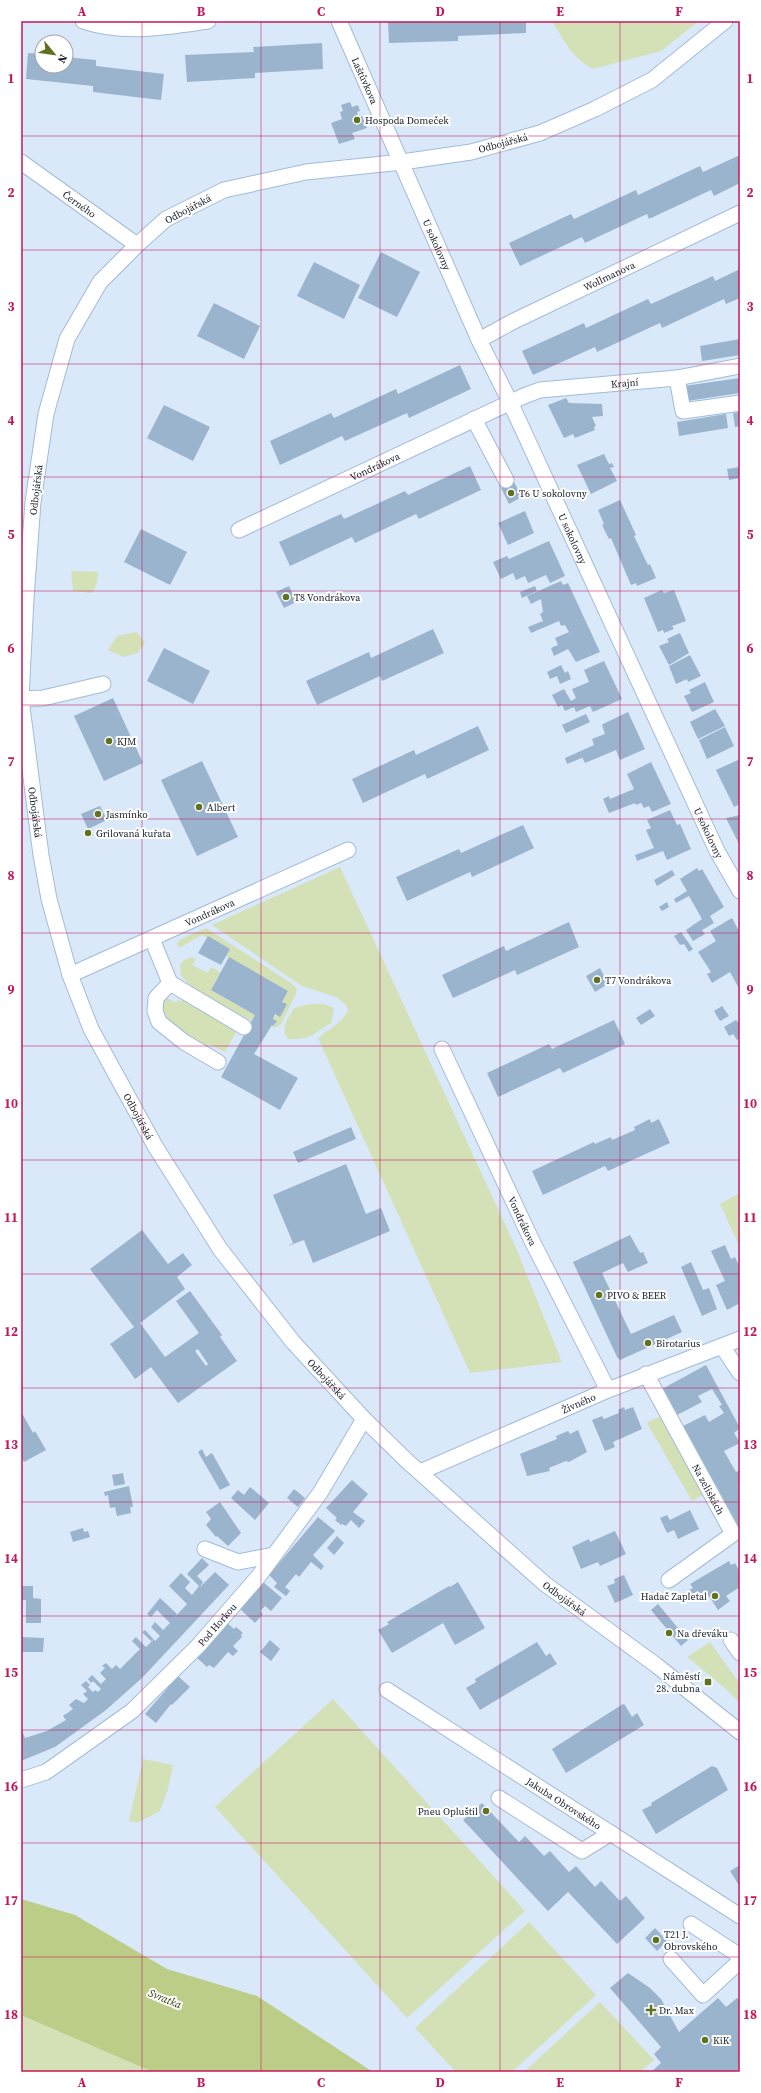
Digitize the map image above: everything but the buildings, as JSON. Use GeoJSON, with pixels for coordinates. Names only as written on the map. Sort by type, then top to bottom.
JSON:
{"type":"FeatureCollection","features":[{"type":"Feature","properties":{"kind":"street"},"geometry":{"type":"LineString","coordinates":[[83,21],[100,27],[151,30],[208,21]]}},
{"type":"Feature","properties":{"kind":"street","name":"Laštůvkova"},"geometry":{"type":"LineString","coordinates":[[340,21],[402,162]]}},
{"type":"Feature","properties":{"kind":"street","name":"Odbojářská"},"geometry":{"type":"LineString","coordinates":[[725,21],[652,80],[595,109],[547,130],[471,152],[402,162],[306,172],[224,190],[166,219],[137,246],[100,282],[67,339],[46,414],[33,502],[21,699],[41,856],[49,898],[70,975],[95,1036],[155,1146],[220,1249],[293,1342],[364,1419],[420,1472],[545,1584],[656,1665],[740,1732]]}},
{"type":"Feature","properties":{"kind":"street","name":"Černého"},"geometry":{"type":"LineString","coordinates":[[21,162],[137,246]]}},
{"type":"Feature","properties":{"kind":"street","name":"U sokolovny"},"geometry":{"type":"LineString","coordinates":[[402,162],[479,340],[510,402],[717,851],[740,891]]}},
{"type":"Feature","properties":{"kind":"street","name":"Wollmanova"},"geometry":{"type":"LineString","coordinates":[[479,340],[512,322],[740,213]]}},
{"type":"Feature","properties":{"kind":"street","name":"Krajní"},"geometry":{"type":"LineString","coordinates":[[510,402],[540,390],[677,378],[740,366]]}},
{"type":"Feature","properties":{"kind":"street"},"geometry":{"type":"LineString","coordinates":[[677,378],[684,411],[740,403]]}},
{"type":"Feature","properties":{"kind":"street","name":"Vondrákova"},"geometry":{"type":"LineString","coordinates":[[239,530],[510,402]]}},
{"type":"Feature","properties":{"kind":"street"},"geometry":{"type":"LineString","coordinates":[[474,419],[506,480]]}},
{"type":"Feature","properties":{"kind":"street"},"geometry":{"type":"LineString","coordinates":[[21,699],[42,698],[103,684]]}},
{"type":"Feature","properties":{"kind":"street","name":"Vondrákova"},"geometry":{"type":"LineString","coordinates":[[70,975],[348,850]]}},
{"type":"Feature","properties":{"kind":"street"},"geometry":{"type":"LineString","coordinates":[[152,939],[170,983],[244,1027]]}},
{"type":"Feature","properties":{"kind":"street"},"geometry":{"type":"LineString","coordinates":[[170,983],[156,998],[155,1011],[159,1022],[184,1042],[218,1062]]}},
{"type":"Feature","properties":{"kind":"street","name":"Vondrákova"},"geometry":{"type":"LineString","coordinates":[[442,1049],[532,1241],[608,1390]]}},
{"type":"Feature","properties":{"kind":"street","name":"Živného"},"geometry":{"type":"LineString","coordinates":[[420,1472],[646,1374],[740,1339]]}},
{"type":"Feature","properties":{"kind":"street"},"geometry":{"type":"LineString","coordinates":[[722,1346],[740,1373]]}},
{"type":"Feature","properties":{"kind":"street","name":"Na zeliskách"},"geometry":{"type":"LineString","coordinates":[[646,1374],[736,1537],[669,1580]]}},
{"type":"Feature","properties":{"kind":"street","name":"Pod Horkou"},"geometry":{"type":"LineString","coordinates":[[21,1780],[46,1772],[132,1711],[198,1646],[258,1577],[320,1493],[364,1419]]}},
{"type":"Feature","properties":{"kind":"street"},"geometry":{"type":"LineString","coordinates":[[205,1549],[238,1562],[274,1555]]}},
{"type":"Feature","properties":{"kind":"street"},"geometry":{"type":"LineString","coordinates":[[731,1640],[740,1653]]}},
{"type":"Feature","properties":{"kind":"street","name":"Jakuba Obrovského"},"geometry":{"type":"LineString","coordinates":[[387,1690],[740,1916]]}},
{"type":"Feature","properties":{"kind":"street"},"geometry":{"type":"LineString","coordinates":[[499,1798],[582,1851],[611,1833]]}},
{"type":"Feature","properties":{"kind":"street"},"geometry":{"type":"LineString","coordinates":[[691,1924],[740,1956]]}},
{"type":"Feature","properties":{"kind":"street"},"geometry":{"type":"LineString","coordinates":[[671,1959],[703,1995],[740,1961]]}},
{"type":"Feature","properties":{"kind":"shaded area"},"geometry":{"type":"Polygon","coordinates":[[[552,21],[699,21],[661,51],[593,69],[574,54],[552,21]]]}},
{"type":"Feature","properties":{"kind":"shaded area"},"geometry":{"type":"Polygon","coordinates":[[[71,571],[98,572],[97,583],[92,593],[73,591],[71,571]]]}},
{"type":"Feature","properties":{"kind":"shaded area"},"geometry":{"type":"Polygon","coordinates":[[[137,632],[145,643],[138,653],[123,657],[108,650],[117,636],[137,632]]]}},
{"type":"Feature","properties":{"kind":"shaded area"},"geometry":{"type":"Polygon","coordinates":[[[340,867],[516,1248],[562,1362],[470,1373],[318,1038],[338,1023],[345,1015],[348,1011],[346,1005],[336,997],[302,986],[212,925],[340,867]]]}},
{"type":"Feature","properties":{"kind":"shaded area"},"geometry":{"type":"Polygon","coordinates":[[[206,928],[291,983],[297,989],[281,1024],[277,1027],[271,1027],[277,1021],[273,1019],[287,1004],[282,1002],[288,991],[226,956],[230,949],[202,935],[179,948],[177,944],[179,940],[206,928]]]}},
{"type":"Feature","properties":{"kind":"shaded area"},"geometry":{"type":"Polygon","coordinates":[[[192,957],[196,959],[192,965],[208,973],[211,967],[220,972],[211,990],[255,1015],[252,1021],[195,990],[181,976],[180,965],[184,960],[192,957]]]}},
{"type":"Feature","properties":{"kind":"shaded area"},"geometry":{"type":"Polygon","coordinates":[[[163,996],[176,1003],[178,1000],[181,1002],[183,998],[238,1029],[225,1052],[209,1044],[206,1048],[167,1022],[161,1011],[163,996]]]}},
{"type":"Feature","properties":{"kind":"shaded area"},"geometry":{"type":"Polygon","coordinates":[[[311,1004],[324,1004],[334,1008],[331,1023],[311,1036],[288,1039],[285,1027],[287,1019],[294,1008],[311,1004]]]}},
{"type":"Feature","properties":{"kind":"shaded area"},"geometry":{"type":"Polygon","coordinates":[[[740,1193],[740,1247],[720,1204],[740,1193]]]}},
{"type":"Feature","properties":{"kind":"shaded area"},"geometry":{"type":"Polygon","coordinates":[[[663,1415],[706,1493],[692,1501],[647,1423],[663,1415]]]}},
{"type":"Feature","properties":{"kind":"shaded area"},"geometry":{"type":"Polygon","coordinates":[[[710,1642],[740,1684],[740,1703],[725,1688],[687,1657],[710,1642]]]}},
{"type":"Feature","properties":{"kind":"shaded area"},"geometry":{"type":"Polygon","coordinates":[[[333,1699],[525,1911],[407,2018],[215,1807],[333,1699]]]}},
{"type":"Feature","properties":{"kind":"shaded area"},"geometry":{"type":"Polygon","coordinates":[[[143,1759],[173,1765],[168,1789],[160,1811],[137,1823],[129,1821],[143,1759]]]}},
{"type":"Feature","properties":{"kind":"shaded area"},"geometry":{"type":"Polygon","coordinates":[[[529,1922],[596,1995],[512,2072],[456,2072],[415,2028],[529,1922]]]}},
{"type":"Feature","properties":{"kind":"shaded area"},"geometry":{"type":"Polygon","coordinates":[[[600,2002],[654,2060],[640,2072],[524,2072],[600,2002]]]}},
{"type":"Feature","properties":{"kind":"shaded area"},"geometry":{"type":"Polygon","coordinates":[[[21,2015],[25,2016],[153,2072],[21,2072],[21,2015]]]}},
{"type":"Feature","properties":{"kind":"water","name":"Svratka"},"geometry":{"type":"Polygon","coordinates":[[[21,1899],[75,1915],[167,1969],[257,1996],[373,2072],[153,2072],[21,2015],[21,1899]]]}},
{"type":"Feature","properties":{"kind":"place","name":"Hospoda Domeček"},"geometry":{"type":"Point","coordinates":[357,120]}},
{"type":"Feature","properties":{"kind":"place","name":"T6 U sokolovny"},"geometry":{"type":"Point","coordinates":[511,493]}},
{"type":"Feature","properties":{"kind":"place","name":"T8 Vondrákova"},"geometry":{"type":"Point","coordinates":[286,597]}},
{"type":"Feature","properties":{"kind":"place","name":"KJM"},"geometry":{"type":"Point","coordinates":[109,741]}},
{"type":"Feature","properties":{"kind":"place","name":"Albert"},"geometry":{"type":"Point","coordinates":[199,807]}},
{"type":"Feature","properties":{"kind":"place","name":"Jasmínko"},"geometry":{"type":"Point","coordinates":[98,814]}},
{"type":"Feature","properties":{"kind":"place","name":"Grilovaná kuřata"},"geometry":{"type":"Point","coordinates":[88,833]}},
{"type":"Feature","properties":{"kind":"place","name":"T7 Vondrákova"},"geometry":{"type":"Point","coordinates":[597,980]}},
{"type":"Feature","properties":{"kind":"place","name":"PIVO & BEER"},"geometry":{"type":"Point","coordinates":[599,1295]}},
{"type":"Feature","properties":{"kind":"place","name":"Birotarius"},"geometry":{"type":"Point","coordinates":[648,1343]}},
{"type":"Feature","properties":{"kind":"place","name":"Hadač Zapletal"},"geometry":{"type":"Point","coordinates":[715,1596]}},
{"type":"Feature","properties":{"kind":"place","name":"Na dřeváku"},"geometry":{"type":"Point","coordinates":[669,1633]}},
{"type":"Feature","properties":{"kind":"place","name":"Náměstí 28. dubna"},"geometry":{"type":"Point","coordinates":[708,1682]}},
{"type":"Feature","properties":{"kind":"place","name":"Pneu Opluštil"},"geometry":{"type":"Point","coordinates":[486,1811]}},
{"type":"Feature","properties":{"kind":"place","name":"T21 J. Obrovského"},"geometry":{"type":"Point","coordinates":[656,1940]}},
{"type":"Feature","properties":{"kind":"place","name":"Dr. Max"},"geometry":{"type":"Point","coordinates":[651,2010]}},
{"type":"Feature","properties":{"kind":"place","name":"KiK"},"geometry":{"type":"Point","coordinates":[705,2040]}}]}
